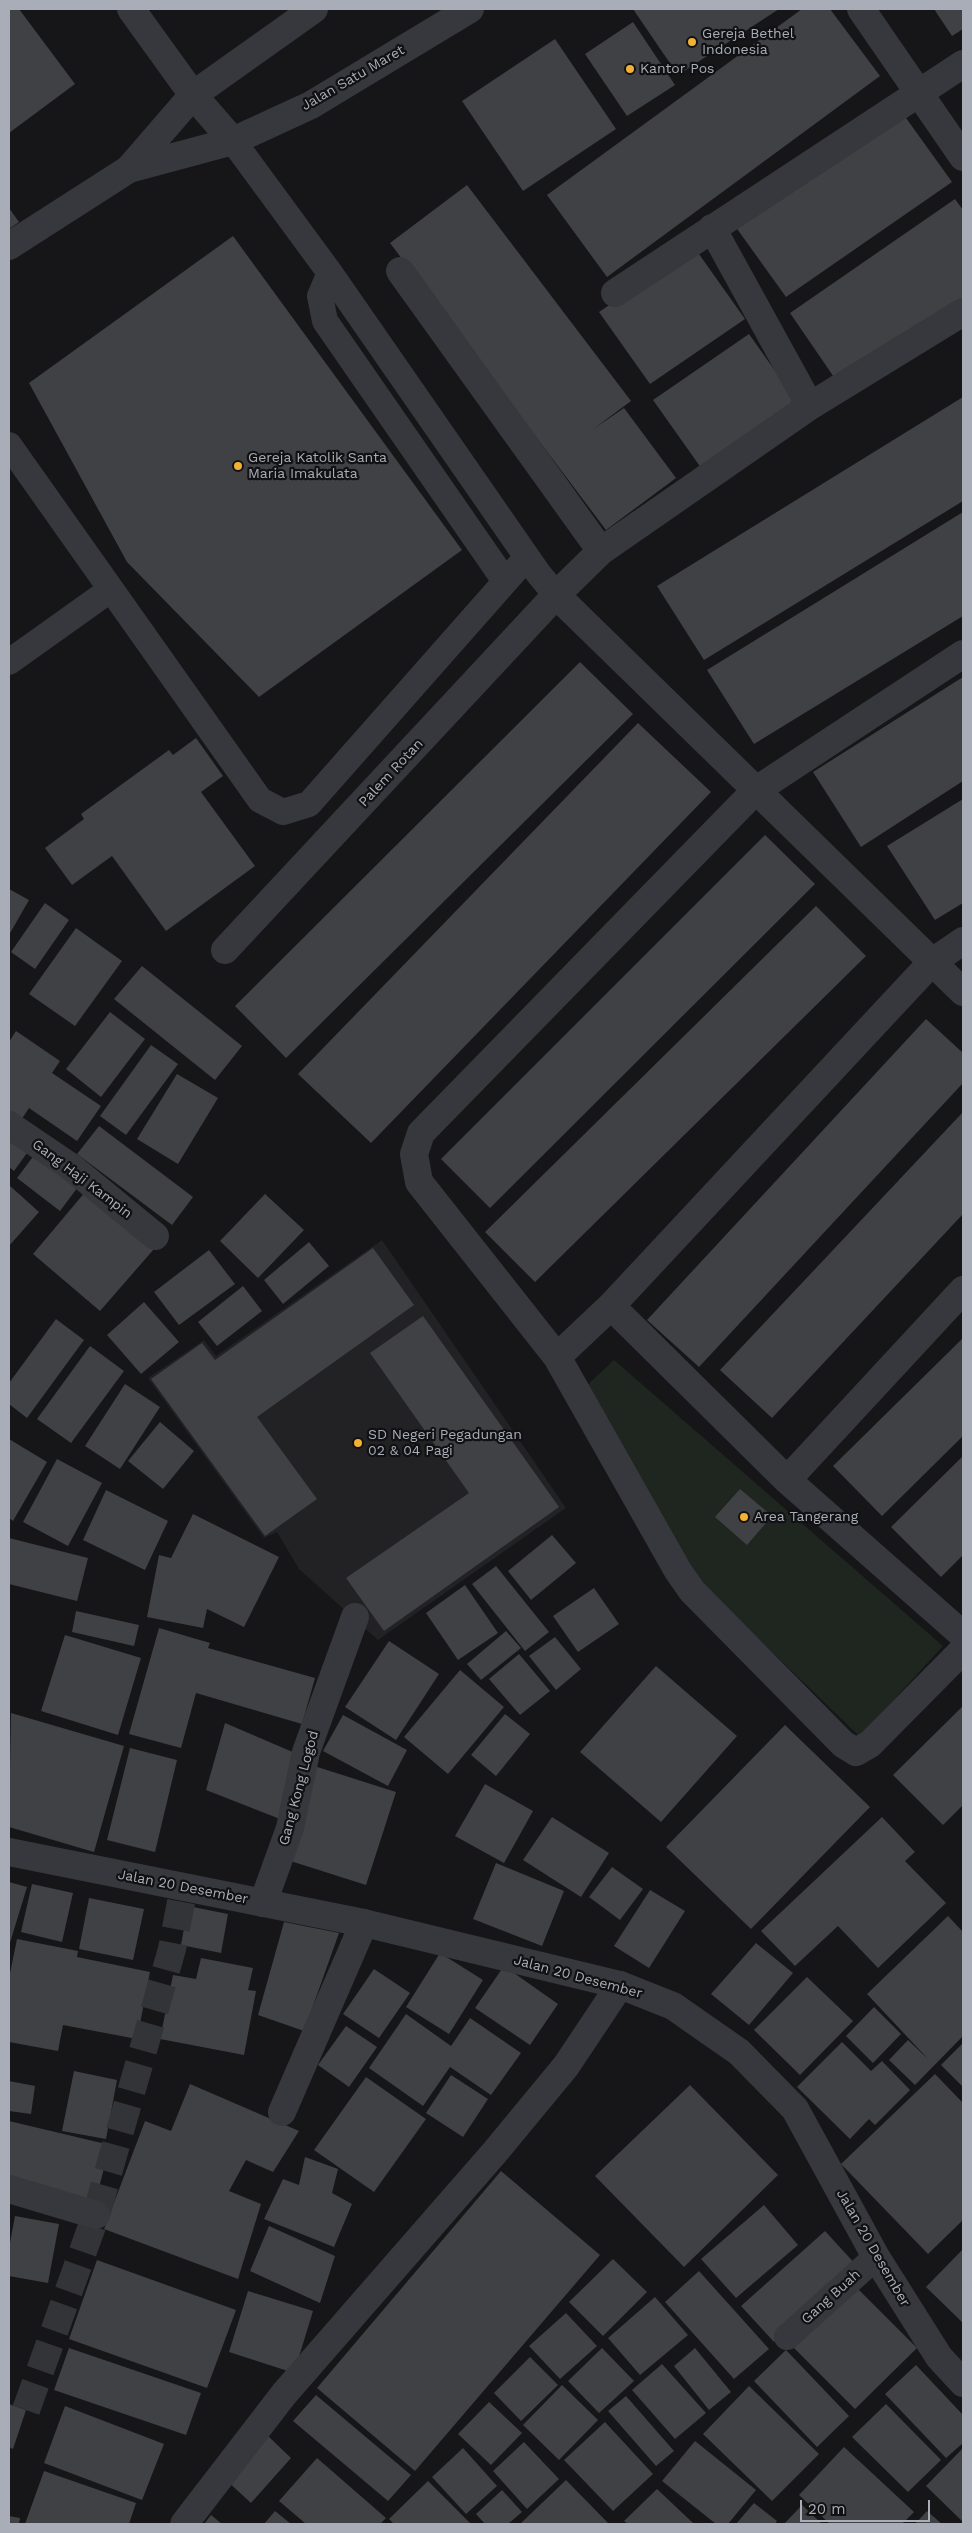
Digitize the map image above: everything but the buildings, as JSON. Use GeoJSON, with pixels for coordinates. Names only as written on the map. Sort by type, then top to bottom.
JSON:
{"type":"FeatureCollection","features":[{"type":"Feature","properties":{"kind":"street"},"geometry":{"type":"LineString","coordinates":[[131,9],[193,95],[233,141]]}},
{"type":"Feature","properties":{"kind":"street","name":"Jalan Satu Maret"},"geometry":{"type":"LineString","coordinates":[[9,246],[129,169],[193,95],[314,9]]}},
{"type":"Feature","properties":{"kind":"street","name":"Jalan Satu Maret"},"geometry":{"type":"LineString","coordinates":[[129,169],[233,141],[311,105],[470,9]]}},
{"type":"Feature","properties":{"kind":"street"},"geometry":{"type":"LineString","coordinates":[[861,9],[963,157]]}},
{"type":"Feature","properties":{"kind":"street"},"geometry":{"type":"LineString","coordinates":[[614,293],[963,64]]}},
{"type":"Feature","properties":{"kind":"street"},"geometry":{"type":"LineString","coordinates":[[712,228],[810,406]]}},
{"type":"Feature","properties":{"kind":"street"},"geometry":{"type":"LineString","coordinates":[[400,271],[601,552]]}},
{"type":"Feature","properties":{"kind":"street","name":"Palem Rotan"},"geometry":{"type":"LineString","coordinates":[[225,950],[556,596],[601,552],[810,406],[963,312]]}},
{"type":"Feature","properties":{"kind":"street"},"geometry":{"type":"LineString","coordinates":[[556,596],[963,992]]}},
{"type":"Feature","properties":{"kind":"street"},"geometry":{"type":"LineString","coordinates":[[963,654],[755,791],[421,1133],[414,1154],[419,1182],[557,1357],[678,1571],[692,1592],[843,1744],[856,1752],[870,1744],[963,1650]]}},
{"type":"Feature","properties":{"kind":"street"},"geometry":{"type":"LineString","coordinates":[[557,1357],[611,1306],[932,962],[963,941]]}},
{"type":"Feature","properties":{"kind":"street","name":"Gang Haji Kampin"},"geometry":{"type":"LineString","coordinates":[[9,1125],[71,1167],[155,1236]]}},
{"type":"Feature","properties":{"kind":"street"},"geometry":{"type":"LineString","coordinates":[[787,1480],[963,1290]]}},
{"type":"Feature","properties":{"kind":"street"},"geometry":{"type":"LineString","coordinates":[[611,1306],[787,1480],[963,1635]]}},
{"type":"Feature","properties":{"kind":"street","name":"Gang Kong Logod"},"geometry":{"type":"LineString","coordinates":[[263,1903],[290,1828],[306,1752],[355,1617]]}},
{"type":"Feature","properties":{"kind":"street","name":"Jalan 20 Desember"},"geometry":{"type":"LineString","coordinates":[[9,1852],[364,1924],[620,1985],[673,2006],[739,2052],[795,2109],[876,2256],[939,2357],[963,2383]]}},
{"type":"Feature","properties":{"kind":"street"},"geometry":{"type":"LineString","coordinates":[[282,2112],[364,1924]]}},
{"type":"Feature","properties":{"kind":"street"},"geometry":{"type":"LineString","coordinates":[[184,2524],[284,2394],[495,2152],[566,2066],[620,1985]]}},
{"type":"Feature","properties":{"kind":"street"},"geometry":{"type":"LineString","coordinates":[[9,2189],[96,2215]]}},
{"type":"Feature","properties":{"kind":"lane"},"geometry":{"type":"LineString","coordinates":[[233,141],[330,273],[556,596]]}},
{"type":"Feature","properties":{"kind":"lane"},"geometry":{"type":"LineString","coordinates":[[330,273],[320,296],[325,321],[504,580]]}},
{"type":"Feature","properties":{"kind":"lane"},"geometry":{"type":"LineString","coordinates":[[9,444],[110,590],[260,800],[283,812],[309,804],[504,580],[527,557]]}},
{"type":"Feature","properties":{"kind":"lane"},"geometry":{"type":"LineString","coordinates":[[9,662],[110,590]]}},
{"type":"Feature","properties":{"kind":"lane","name":"Gang Buah"},"geometry":{"type":"LineString","coordinates":[[787,2337],[876,2256]]}},
{"type":"Feature","properties":{"kind":"shaded area","name":"SD Negeri Pegadungan 02 & 04 Pagi"},"geometry":{"type":"Polygon","coordinates":[[[382,1240],[566,1508],[378,1640],[299,1569],[277,1532],[264,1538],[148,1378],[204,1340],[216,1356],[382,1240]]]}},
{"type":"Feature","properties":{"kind":"shaded area"},"geometry":{"type":"Polygon","coordinates":[[[614,1360],[943,1646],[860,1737],[682,1565],[581,1391],[614,1360]]]}},
{"type":"Feature","properties":{"kind":"tunnel"},"geometry":{"type":"LineString","coordinates":[[26,2410],[96,2215],[172,1949],[184,1887]]}},
{"type":"Feature","properties":{"kind":"place","name":"Gereja Bethel Indonesia"},"geometry":{"type":"Point","coordinates":[692,42]}},
{"type":"Feature","properties":{"kind":"place","name":"Kantor Pos"},"geometry":{"type":"Point","coordinates":[630,69]}},
{"type":"Feature","properties":{"kind":"place","name":"Gereja Katolik Santa Maria Imakulata"},"geometry":{"type":"Point","coordinates":[238,466]}},
{"type":"Feature","properties":{"kind":"place","name":"SD Negeri Pegadungan 02 & 04 Pagi"},"geometry":{"type":"Point","coordinates":[358,1443]}},
{"type":"Feature","properties":{"kind":"place","name":"Area Tangerang"},"geometry":{"type":"Point","coordinates":[744,1517]}}]}
